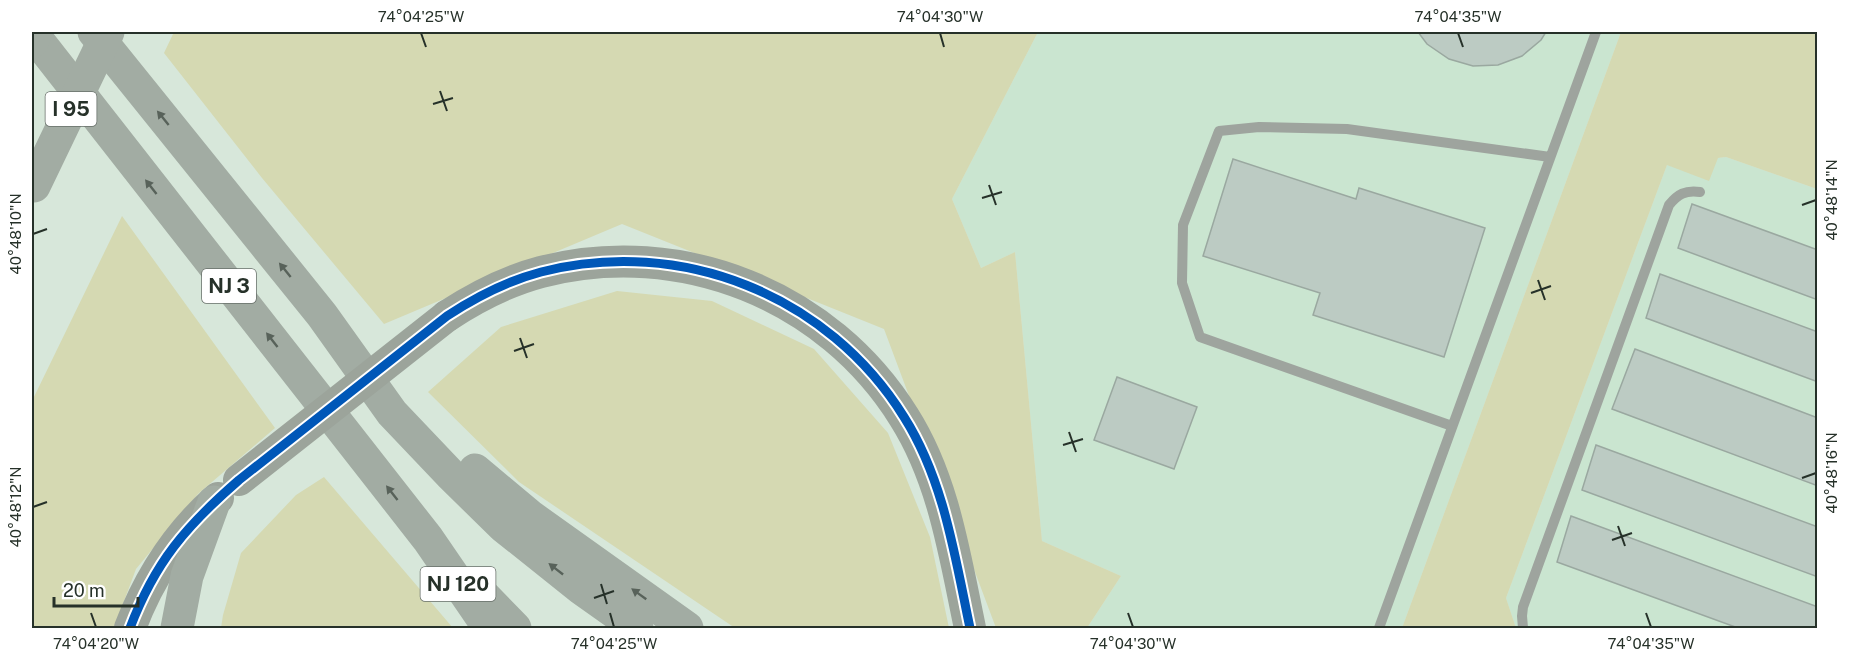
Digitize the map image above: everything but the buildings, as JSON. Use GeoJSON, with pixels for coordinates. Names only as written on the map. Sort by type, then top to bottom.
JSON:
{"type":"FeatureCollection","features":[{"type":"Feature","properties":{"kind":"highway"},"geometry":{"type":"LineString","coordinates":[[32,42],[36,32]]}},
{"type":"Feature","properties":{"kind":"highway"},"geometry":{"type":"LineString","coordinates":[[94,32],[322,315],[392,413],[504,526],[543,559],[637,628]]}},
{"type":"Feature","properties":{"kind":"highway","name":"I 95"},"geometry":{"type":"LineString","coordinates":[[33,188],[108,32]]}},
{"type":"Feature","properties":{"kind":"highway","name":"NJ 3"},"geometry":{"type":"LineString","coordinates":[[32,33],[428,539],[515,628]]}},
{"type":"Feature","properties":{"kind":"highway"},"geometry":{"type":"LineString","coordinates":[[322,315],[434,432],[492,485],[569,544],[687,628]]}},
{"type":"Feature","properties":{"kind":"highway"},"geometry":{"type":"LineString","coordinates":[[177,628],[187,576],[213,502]]}},
{"type":"Feature","properties":{"kind":"highway","name":"NJ 120"},"geometry":{"type":"LineString","coordinates":[[428,539],[489,628]]}},
{"type":"Feature","properties":{"kind":"street"},"geometry":{"type":"LineString","coordinates":[[130,628],[147,588],[173,546],[213,502],[447,316],[466,303],[510,282],[549,270],[600,262],[665,264],[723,276],[748,286],[775,297],[823,327],[867,369],[904,417],[931,470],[941,498],[970,628]]}},
{"type":"Feature","properties":{"kind":"lane"},"geometry":{"type":"LineString","coordinates":[[1379,628],[1596,32]]}},
{"type":"Feature","properties":{"kind":"lane"},"geometry":{"type":"LineString","coordinates":[[1452,426],[1200,337],[1182,283],[1183,225],[1219,131],[1259,128],[1347,129],[1550,157]]}},
{"type":"Feature","properties":{"kind":"lane"},"geometry":{"type":"LineString","coordinates":[[1523,628],[1523,608],[1669,206],[1676,196],[1684,191],[1700,192]]}},
{"type":"Feature","properties":{"kind":"shaded area"},"geometry":{"type":"Polygon","coordinates":[[[174,32],[1038,32],[952,199],[981,268],[1015,252],[1042,541],[1121,576],[1087,628],[996,628],[884,329],[622,224],[384,324],[262,178],[164,53],[174,32]]]}},
{"type":"Feature","properties":{"kind":"shaded area"},"geometry":{"type":"Polygon","coordinates":[[[1038,32],[1621,32],[1402,628],[1087,628],[1121,576],[1042,541],[1015,252],[981,268],[952,199],[1038,32]]]}},
{"type":"Feature","properties":{"kind":"shaded area"},"geometry":{"type":"Polygon","coordinates":[[[1621,32],[1817,32],[1817,189],[1726,157],[1718,158],[1709,181],[1667,165],[1506,598],[1516,628],[1402,628],[1621,32]]]}},
{"type":"Feature","properties":{"kind":"shaded area"},"geometry":{"type":"Polygon","coordinates":[[[1726,157],[1817,189],[1817,628],[1516,628],[1506,598],[1667,165],[1726,157]]]}},
{"type":"Feature","properties":{"kind":"shaded area"},"geometry":{"type":"Polygon","coordinates":[[[122,216],[275,428],[198,494],[136,569],[114,628],[32,628],[32,401],[122,216]]]}},
{"type":"Feature","properties":{"kind":"shaded area"},"geometry":{"type":"Polygon","coordinates":[[[617,291],[712,301],[814,349],[888,433],[930,537],[949,628],[735,628],[519,482],[428,392],[501,327],[617,291]]]}},
{"type":"Feature","properties":{"kind":"shaded area"},"geometry":{"type":"Polygon","coordinates":[[[324,477],[453,628],[221,628],[241,553],[296,495],[324,477]]]}},
{"type":"Feature","properties":{"kind":"cycle path"},"geometry":{"type":"LineString","coordinates":[[130,628],[162,564],[174,546],[203,513],[239,480],[447,316],[492,290],[541,272],[594,263],[646,262],[697,270],[746,285],[793,308],[835,338],[872,374],[904,417],[929,467],[939,493],[953,547],[970,628]]}}]}
